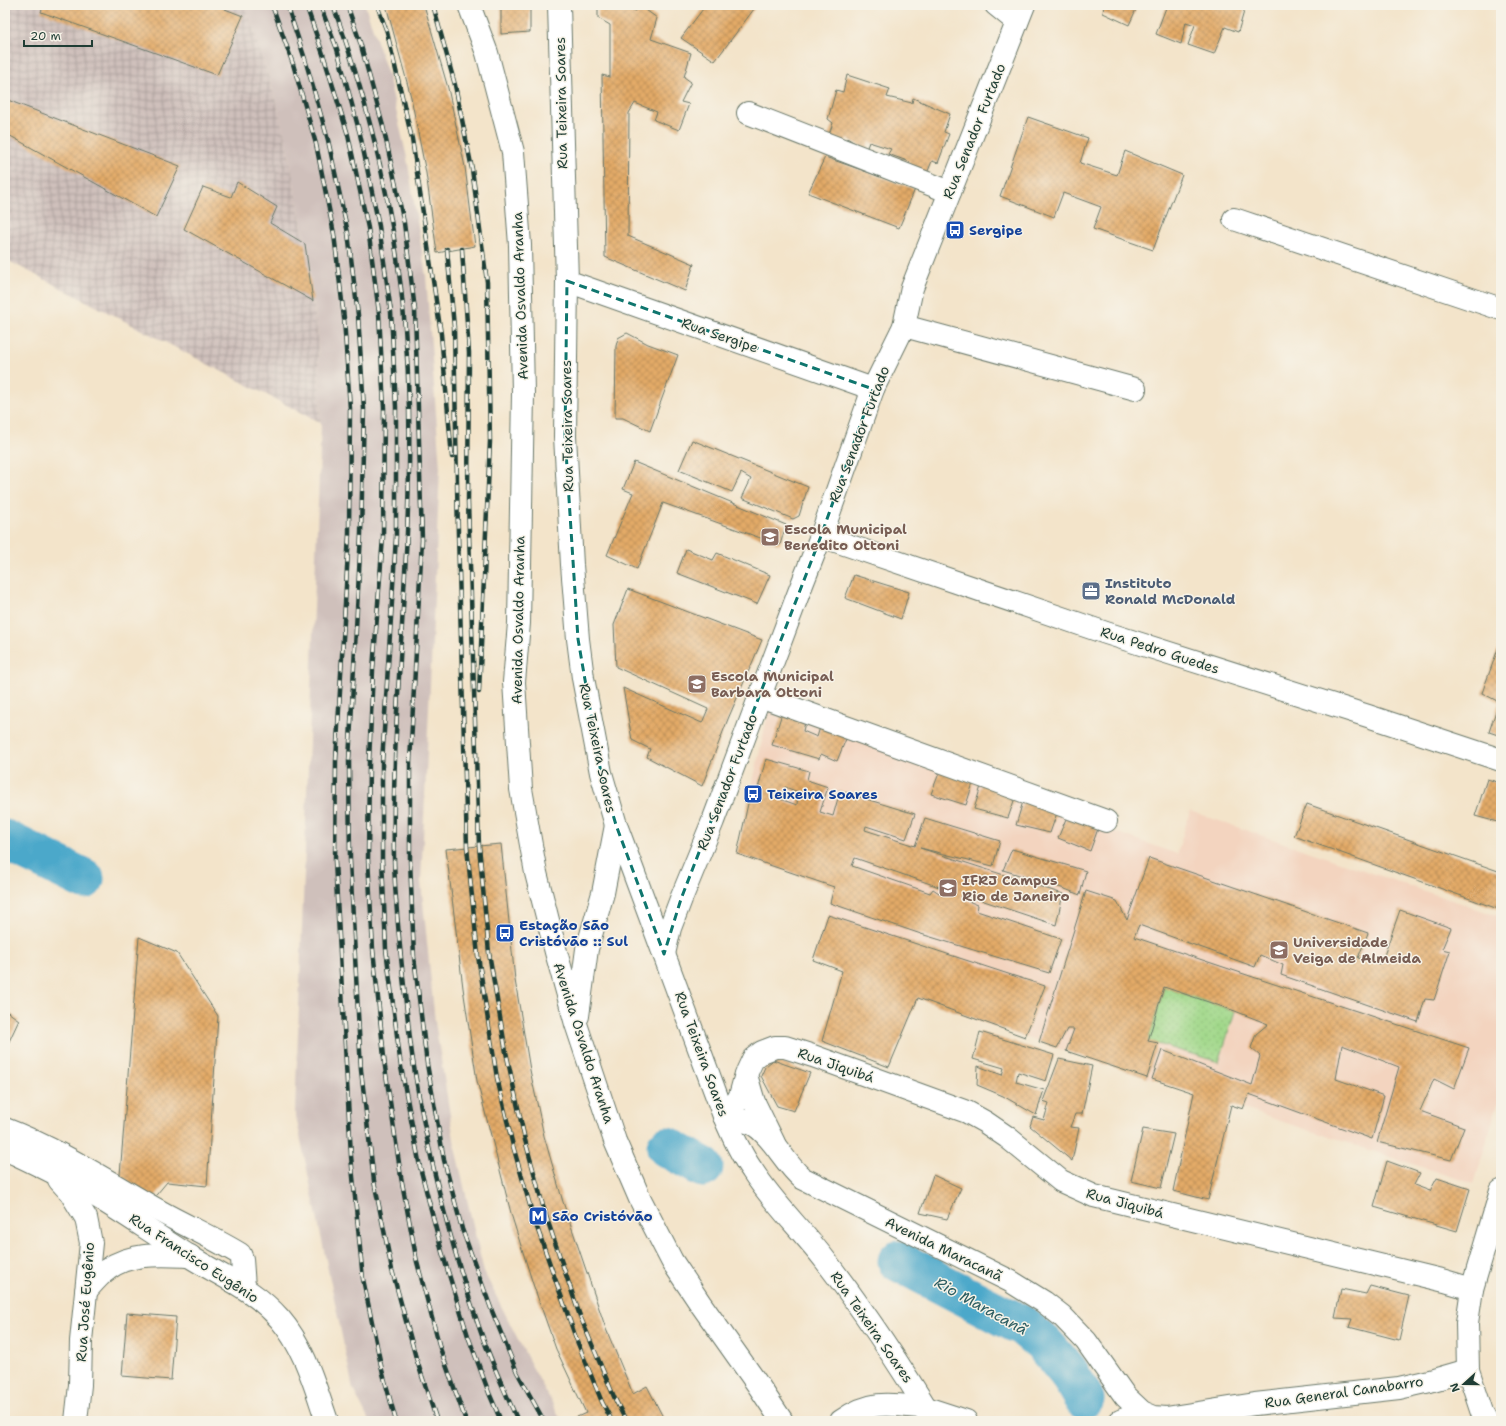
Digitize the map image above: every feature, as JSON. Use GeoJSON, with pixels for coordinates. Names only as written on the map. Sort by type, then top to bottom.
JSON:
{"type":"FeatureCollection","features":[{"type":"Feature","properties":{"kind":"street","name":"Avenida Osvaldo Aranha"},"geometry":{"type":"LineString","coordinates":[[469,5],[487,53],[513,152],[520,245],[523,409],[519,623],[514,682],[521,789],[536,874],[576,1024],[615,1141],[640,1199],[672,1261],[782,1421]]}},
{"type":"Feature","properties":{"kind":"street","name":"Rua Teixeira Soares"},"geometry":{"type":"LineString","coordinates":[[559,5],[567,282],[565,436],[572,565],[578,639],[584,685],[601,773],[616,825],[724,1116],[736,1143],[753,1172],[783,1212],[812,1243],[858,1304],[903,1369],[930,1414]]}},
{"type":"Feature","properties":{"kind":"street"},"geometry":{"type":"LineString","coordinates":[[996,5],[1021,14]]}},
{"type":"Feature","properties":{"kind":"street","name":"Rua Senador Furtado"},"geometry":{"type":"LineString","coordinates":[[664,954],[670,928],[713,821],[821,536],[873,389],[904,326],[912,288],[1021,14]]}},
{"type":"Feature","properties":{"kind":"street"},"geometry":{"type":"LineString","coordinates":[[748,113],[950,192]]}},
{"type":"Feature","properties":{"kind":"street"},"geometry":{"type":"LineString","coordinates":[[1234,219],[1501,309]]}},
{"type":"Feature","properties":{"kind":"street","name":"Rua Sergipe"},"geometry":{"type":"LineString","coordinates":[[567,282],[873,389]]}},
{"type":"Feature","properties":{"kind":"street"},"geometry":{"type":"LineString","coordinates":[[904,326],[1136,389]]}},
{"type":"Feature","properties":{"kind":"street","name":"Rua Pedro Guedes"},"geometry":{"type":"LineString","coordinates":[[821,536],[1106,633],[1501,760]]}},
{"type":"Feature","properties":{"kind":"street"},"geometry":{"type":"LineString","coordinates":[[760,696],[1106,821]]}},
{"type":"Feature","properties":{"kind":"street"},"geometry":{"type":"LineString","coordinates":[[576,1024],[587,949],[603,893],[616,825]]}},
{"type":"Feature","properties":{"kind":"street","name":"Rua Jiquibá"},"geometry":{"type":"LineString","coordinates":[[724,1116],[734,1106],[740,1096],[746,1074],[753,1059],[762,1052],[775,1047],[785,1047],[814,1056],[967,1112],[1008,1137],[1061,1180],[1094,1196],[1438,1279],[1472,1289]]}},
{"type":"Feature","properties":{"kind":"street"},"geometry":{"type":"LineString","coordinates":[[746,1074],[754,1102],[778,1151]]}},
{"type":"Feature","properties":{"kind":"street","name":"Avenida Maracanã"},"geometry":{"type":"LineString","coordinates":[[724,1116],[755,1125],[765,1134],[789,1166],[808,1182],[1010,1281],[1044,1302],[1062,1316],[1086,1341],[1125,1396],[1142,1412]]}},
{"type":"Feature","properties":{"kind":"street"},"geometry":{"type":"LineString","coordinates":[[5,1129],[22,1135],[72,1159],[155,1208],[240,1254],[242,1259],[244,1287]]}},
{"type":"Feature","properties":{"kind":"street","name":"Rua Francisco Eugênio"},"geometry":{"type":"LineString","coordinates":[[5,1149],[52,1172],[124,1214],[190,1256],[244,1287],[258,1298],[281,1321],[296,1344],[306,1363],[327,1421]]}},
{"type":"Feature","properties":{"kind":"street","name":"Rua José Eugênio"},"geometry":{"type":"LineString","coordinates":[[52,1172],[70,1192],[86,1218],[91,1244],[81,1341],[80,1385],[76,1421]]}},
{"type":"Feature","properties":{"kind":"street"},"geometry":{"type":"LineString","coordinates":[[1487,1421],[1482,1412],[1468,1370],[1466,1323],[1472,1289],[1501,1191]]}},
{"type":"Feature","properties":{"kind":"street"},"geometry":{"type":"LineString","coordinates":[[86,1291],[101,1274],[118,1262],[140,1257],[190,1256]]}},
{"type":"Feature","properties":{"kind":"street","name":"Rua General Canabarro"},"geometry":{"type":"LineString","coordinates":[[1142,1412],[1154,1417],[1166,1418],[1255,1404],[1399,1388],[1468,1370]]}},
{"type":"Feature","properties":{"kind":"street"},"geometry":{"type":"LineString","coordinates":[[841,1421],[858,1410],[873,1405],[885,1404],[966,1421]]}},
{"type":"Feature","properties":{"kind":"street"},"geometry":{"type":"LineString","coordinates":[[1120,1421],[1142,1412]]}},
{"type":"Feature","properties":{"kind":"highlighted area"},"geometry":{"type":"Polygon","coordinates":[[[567,281],[873,389],[821,536],[681,899],[664,954],[616,825],[601,773],[578,639],[565,436],[567,281]]]}},
{"type":"Feature","properties":{"kind":"shaded area"},"geometry":{"type":"Polygon","coordinates":[[[5,5],[246,5],[276,100],[289,154],[305,244],[318,337],[321,423],[5,259],[5,5]]]}},
{"type":"Feature","properties":{"kind":"shaded area"},"geometry":{"type":"Polygon","coordinates":[[[246,5],[365,5],[388,75],[407,158],[426,276],[440,468],[421,882],[435,1022],[456,1152],[484,1272],[529,1361],[562,1421],[369,1421],[353,1389],[295,1112],[321,423],[318,337],[307,255],[289,154],[276,100],[246,5]]]}},
{"type":"Feature","properties":{"kind":"shaded area","name":"Universidade Veiga de Almeida"},"geometry":{"type":"Polygon","coordinates":[[[770,705],[1177,854],[1190,811],[1501,917],[1501,1093],[1474,1184],[1066,1051],[813,960],[828,915],[834,887],[737,854],[770,705]]]}},
{"type":"Feature","properties":{"kind":"green space"},"geometry":{"type":"Polygon","coordinates":[[[1164,987],[1235,1011],[1219,1062],[1148,1041],[1164,987]]]}},
{"type":"Feature","properties":{"kind":"building"},"geometry":{"type":"Polygon","coordinates":[[[44,5],[227,5],[225,9],[243,16],[217,75],[41,12],[44,5]]]}},
{"type":"Feature","properties":{"kind":"building"},"geometry":{"type":"Polygon","coordinates":[[[386,5],[424,5],[448,88],[465,167],[475,246],[437,253],[426,173],[411,97],[386,5]]]}},
{"type":"Feature","properties":{"kind":"building"},"geometry":{"type":"Polygon","coordinates":[[[501,5],[530,5],[530,32],[501,34],[501,5]]]}},
{"type":"Feature","properties":{"kind":"building"},"geometry":{"type":"Polygon","coordinates":[[[598,5],[625,5],[625,7],[636,11],[639,5],[657,18],[651,39],[691,53],[684,77],[691,82],[681,102],[689,104],[679,130],[654,120],[657,112],[635,103],[629,113],[628,236],[694,264],[685,291],[605,257],[602,75],[610,77],[610,25],[598,18],[598,5]]]}},
{"type":"Feature","properties":{"kind":"building"},"geometry":{"type":"Polygon","coordinates":[[[706,5],[757,5],[715,61],[681,38],[706,5]]]}},
{"type":"Feature","properties":{"kind":"building"},"geometry":{"type":"Polygon","coordinates":[[[1104,5],[1138,5],[1129,25],[1103,13],[1104,5]]]}},
{"type":"Feature","properties":{"kind":"building"},"geometry":{"type":"Polygon","coordinates":[[[1167,5],[1236,5],[1245,8],[1238,32],[1225,27],[1214,54],[1188,45],[1195,25],[1186,22],[1181,44],[1156,34],[1167,5]]]}},
{"type":"Feature","properties":{"kind":"building"},"geometry":{"type":"Polygon","coordinates":[[[847,75],[890,89],[887,97],[912,103],[913,98],[950,114],[944,132],[949,134],[938,163],[932,161],[926,176],[907,167],[910,162],[888,154],[891,149],[869,142],[866,150],[847,138],[844,146],[828,137],[833,123],[828,119],[836,90],[843,92],[847,75]]]}},
{"type":"Feature","properties":{"kind":"building"},"geometry":{"type":"Polygon","coordinates":[[[5,99],[180,166],[156,217],[5,133],[5,99]]]}},
{"type":"Feature","properties":{"kind":"building"},"geometry":{"type":"Polygon","coordinates":[[[1028,117],[1088,138],[1080,163],[1117,175],[1125,151],[1182,175],[1153,250],[1093,229],[1101,207],[1063,193],[1054,217],[1000,196],[1028,117]]]}},
{"type":"Feature","properties":{"kind":"building"},"geometry":{"type":"Polygon","coordinates":[[[825,157],[915,189],[899,228],[808,193],[825,157]]]}},
{"type":"Feature","properties":{"kind":"building"},"geometry":{"type":"Polygon","coordinates":[[[237,182],[277,207],[270,223],[305,244],[313,301],[184,229],[203,187],[231,197],[237,182]]]}},
{"type":"Feature","properties":{"kind":"building"},"geometry":{"type":"Polygon","coordinates":[[[627,333],[648,344],[678,355],[650,431],[623,418],[615,418],[616,346],[618,338],[627,333]]]}},
{"type":"Feature","properties":{"kind":"building"},"geometry":{"type":"Polygon","coordinates":[[[692,440],[808,487],[799,516],[793,519],[742,498],[751,479],[741,473],[732,492],[679,470],[692,440]]]}},
{"type":"Feature","properties":{"kind":"building"},"geometry":{"type":"Polygon","coordinates":[[[634,462],[786,525],[780,545],[663,503],[637,569],[607,555],[633,493],[623,489],[634,462]]]}},
{"type":"Feature","properties":{"kind":"building"},"geometry":{"type":"Polygon","coordinates":[[[686,549],[713,560],[717,553],[770,575],[757,604],[677,573],[686,549]]]}},
{"type":"Feature","properties":{"kind":"building"},"geometry":{"type":"Polygon","coordinates":[[[854,575],[909,592],[901,619],[845,598],[854,575]]]}},
{"type":"Feature","properties":{"kind":"building"},"geometry":{"type":"Polygon","coordinates":[[[628,589],[762,640],[728,719],[702,786],[647,757],[650,749],[632,740],[623,688],[702,723],[708,709],[616,667],[614,625],[628,589]]]}},
{"type":"Feature","properties":{"kind":"building"},"geometry":{"type":"Polygon","coordinates":[[[1499,646],[1501,647],[1501,736],[1489,732],[1499,702],[1482,693],[1499,646]]]}},
{"type":"Feature","properties":{"kind":"building"},"geometry":{"type":"Polygon","coordinates":[[[783,710],[806,718],[803,731],[817,737],[821,724],[848,734],[837,761],[821,754],[819,759],[772,745],[783,710]]]}},
{"type":"Feature","properties":{"kind":"building","name":"IFRJ Campus Rio de Janeiro"},"geometry":{"type":"Polygon","coordinates":[[[766,759],[809,771],[807,780],[828,787],[820,812],[833,816],[840,791],[915,814],[906,839],[866,826],[865,830],[915,846],[925,818],[1000,841],[993,866],[920,848],[1063,894],[1056,925],[963,894],[961,898],[978,905],[977,911],[1061,939],[1049,973],[921,934],[830,903],[834,887],[737,854],[751,790],[757,792],[766,759]],[[785,787],[780,799],[797,805],[798,792],[785,787]],[[855,858],[852,866],[930,893],[933,889],[942,895],[945,889],[855,858]]]}},
{"type":"Feature","properties":{"kind":"building"},"geometry":{"type":"Polygon","coordinates":[[[941,768],[974,780],[966,805],[931,794],[941,768]]]}},
{"type":"Feature","properties":{"kind":"building"},"geometry":{"type":"Polygon","coordinates":[[[1487,779],[1501,783],[1501,823],[1475,816],[1487,779]]]}},
{"type":"Feature","properties":{"kind":"building"},"geometry":{"type":"Polygon","coordinates":[[[982,783],[1016,795],[1008,818],[974,809],[982,783]]]}},
{"type":"Feature","properties":{"kind":"building"},"geometry":{"type":"Polygon","coordinates":[[[1024,798],[1058,810],[1050,833],[1016,825],[1024,798]]]}},
{"type":"Feature","properties":{"kind":"building"},"geometry":{"type":"Polygon","coordinates":[[[1307,804],[1501,872],[1501,910],[1294,836],[1307,804]]]}},
{"type":"Feature","properties":{"kind":"building"},"geometry":{"type":"Polygon","coordinates":[[[1068,814],[1099,826],[1090,851],[1058,838],[1068,814]]]}},
{"type":"Feature","properties":{"kind":"building"},"geometry":{"type":"Polygon","coordinates":[[[501,844],[515,980],[530,1070],[544,1136],[563,1202],[606,1329],[633,1394],[647,1386],[665,1421],[568,1421],[586,1413],[556,1349],[533,1284],[512,1217],[477,1081],[463,988],[446,849],[501,844]]]}},
{"type":"Feature","properties":{"kind":"building"},"geometry":{"type":"Polygon","coordinates":[[[1012,849],[1086,871],[1080,895],[1003,870],[1012,849]]]}},
{"type":"Feature","properties":{"kind":"building"},"geometry":{"type":"Polygon","coordinates":[[[1149,858],[1368,933],[1358,958],[1381,964],[1400,910],[1451,928],[1442,949],[1450,951],[1434,1000],[1425,999],[1418,1022],[1281,975],[1283,965],[1260,955],[1255,967],[1139,925],[1134,937],[1469,1048],[1454,1089],[1434,1079],[1420,1111],[1464,1127],[1451,1160],[1377,1142],[1399,1067],[1342,1045],[1336,1079],[1384,1096],[1372,1139],[1249,1094],[1243,1109],[1231,1105],[1208,1200],[1173,1191],[1194,1093],[1152,1079],[1162,1050],[1252,1085],[1260,1056],[1251,1048],[1256,1034],[1268,1024],[1164,987],[1148,1041],[1158,1043],[1147,1078],[1066,1051],[1074,1029],[1067,1029],[1057,1048],[1039,1042],[1086,891],[1117,901],[1127,920],[1149,858]]]}},
{"type":"Feature","properties":{"kind":"building"},"geometry":{"type":"Polygon","coordinates":[[[828,915],[1045,986],[1025,1037],[918,998],[889,1067],[822,1041],[842,971],[813,960],[828,915]]]}},
{"type":"Feature","properties":{"kind":"building"},"geometry":{"type":"Polygon","coordinates":[[[139,937],[177,953],[218,1016],[207,1186],[167,1182],[152,1200],[120,1175],[139,937]]]}},
{"type":"Feature","properties":{"kind":"building"},"geometry":{"type":"Polygon","coordinates":[[[5,1010],[19,1020],[5,1050],[5,1010]]]}},
{"type":"Feature","properties":{"kind":"building"},"geometry":{"type":"Polygon","coordinates":[[[980,1032],[1054,1055],[1046,1081],[1018,1072],[1016,1082],[1044,1090],[1036,1115],[1003,1096],[977,1085],[978,1066],[1002,1075],[1004,1068],[973,1059],[980,1032]]]}},
{"type":"Feature","properties":{"kind":"building"},"geometry":{"type":"Polygon","coordinates":[[[1059,1059],[1092,1066],[1082,1114],[1075,1114],[1070,1127],[1079,1128],[1072,1161],[1030,1126],[1033,1117],[1044,1120],[1049,1103],[1043,1101],[1059,1059]]]}},
{"type":"Feature","properties":{"kind":"building"},"geometry":{"type":"Polygon","coordinates":[[[773,1060],[810,1073],[794,1111],[777,1106],[761,1076],[765,1067],[773,1060]]]}},
{"type":"Feature","properties":{"kind":"building"},"geometry":{"type":"Polygon","coordinates":[[[1143,1129],[1174,1134],[1161,1188],[1131,1181],[1143,1129]]]}},
{"type":"Feature","properties":{"kind":"building"},"geometry":{"type":"Polygon","coordinates":[[[1387,1161],[1420,1173],[1414,1185],[1430,1191],[1437,1178],[1470,1189],[1457,1231],[1374,1207],[1387,1161]]]}},
{"type":"Feature","properties":{"kind":"building"},"geometry":{"type":"Polygon","coordinates":[[[933,1175],[961,1188],[947,1219],[920,1213],[933,1175]]]}},
{"type":"Feature","properties":{"kind":"building"},"geometry":{"type":"Polygon","coordinates":[[[1370,1286],[1409,1296],[1399,1340],[1349,1327],[1352,1319],[1335,1318],[1341,1289],[1366,1294],[1370,1286]]]}},
{"type":"Feature","properties":{"kind":"building"},"geometry":{"type":"Polygon","coordinates":[[[127,1313],[176,1317],[171,1380],[122,1376],[127,1313]]]}},
{"type":"Feature","properties":{"kind":"waterway","name":"Rio Maracanã"},"geometry":{"type":"LineString","coordinates":[[5,840],[84,879]]}},
{"type":"Feature","properties":{"kind":"waterway","name":"Rio Maracanã"},"geometry":{"type":"LineString","coordinates":[[667,1147],[703,1167]]}},
{"type":"Feature","properties":{"kind":"waterway","name":"Rio Maracanã"},"geometry":{"type":"LineString","coordinates":[[898,1261],[1023,1326],[1044,1344],[1068,1372],[1084,1399]]}},
{"type":"Feature","properties":{"kind":"railway"},"geometry":{"type":"LineString","coordinates":[[272,5],[293,64],[316,144],[334,234],[344,318],[350,409],[349,534],[336,761],[335,861],[351,1156],[363,1279],[382,1370],[396,1421]]}},
{"type":"Feature","properties":{"kind":"railway"},"geometry":{"type":"LineString","coordinates":[[287,5],[305,59],[328,140],[348,233],[358,315],[364,409],[361,534],[349,761],[350,860],[361,1070],[374,1181],[392,1270],[416,1358],[437,1421]]}},
{"type":"Feature","properties":{"kind":"railway"},"geometry":{"type":"LineString","coordinates":[[306,5],[348,135],[368,228],[379,313],[384,408],[383,537],[373,670],[369,762],[368,859],[373,949],[385,1067],[401,1177],[417,1262],[440,1348],[466,1421]]}},
{"type":"Feature","properties":{"kind":"railway"},"geometry":{"type":"LineString","coordinates":[[320,5],[337,49],[360,134],[379,226],[391,312],[396,407],[396,537],[382,763],[382,859],[386,949],[401,1067],[420,1167],[442,1252],[468,1336],[501,1421]]}},
{"type":"Feature","properties":{"kind":"railway"},"geometry":{"type":"LineString","coordinates":[[333,5],[350,54],[364,103],[388,204],[403,306],[407,358],[409,409],[408,521],[396,746],[394,858],[398,927],[411,1049],[426,1133],[449,1231],[483,1339],[518,1421]]}},
{"type":"Feature","properties":{"kind":"railway"},"geometry":{"type":"LineString","coordinates":[[347,5],[360,42],[383,126],[404,223],[415,310],[422,540],[410,762],[410,860],[414,957],[427,1064],[444,1160],[462,1229],[492,1311],[517,1372],[544,1421]]}},
{"type":"Feature","properties":{"kind":"railway"},"geometry":{"type":"LineString","coordinates":[[377,5],[387,32],[412,139],[441,334],[452,457]]}},
{"type":"Feature","properties":{"kind":"railway"},"geometry":{"type":"LineString","coordinates":[[433,5],[455,85],[472,169],[487,282],[490,441],[479,692]]}},
{"type":"Feature","properties":{"kind":"railway"},"geometry":{"type":"LineString","coordinates":[[447,249],[454,327],[467,847],[478,956],[497,1078],[513,1146],[533,1216],[577,1341],[602,1402],[612,1421]]}},
{"type":"Feature","properties":{"kind":"railway"},"geometry":{"type":"LineString","coordinates":[[462,249],[469,353],[468,502],[479,846],[489,953],[506,1052],[525,1140],[545,1213],[580,1316],[615,1399],[626,1421]]}},
{"type":"Feature","properties":{"kind":"place","name":"Sergipe"},"geometry":{"type":"Point","coordinates":[955,230]}},
{"type":"Feature","properties":{"kind":"place","name":"Escola Municipal Benedito Ottoni"},"geometry":{"type":"Point","coordinates":[770,537]}},
{"type":"Feature","properties":{"kind":"place","name":"Instituto Ronald McDonald"},"geometry":{"type":"Point","coordinates":[1091,591]}},
{"type":"Feature","properties":{"kind":"place","name":"Escola Municipal Barbara Ottoni"},"geometry":{"type":"Point","coordinates":[697,684]}},
{"type":"Feature","properties":{"kind":"place","name":"Teixeira Soares"},"geometry":{"type":"Point","coordinates":[753,794]}},
{"type":"Feature","properties":{"kind":"place","name":"IFRJ Campus Rio de Janeiro"},"geometry":{"type":"Point","coordinates":[948,888]}},
{"type":"Feature","properties":{"kind":"place","name":"Estação São Cristóvão :: Sul"},"geometry":{"type":"Point","coordinates":[505,933]}},
{"type":"Feature","properties":{"kind":"place","name":"Universidade Veiga de Almeida"},"geometry":{"type":"Point","coordinates":[1279,950]}},
{"type":"Feature","properties":{"kind":"place","name":"São Cristóvão"},"geometry":{"type":"Point","coordinates":[538,1216]}}]}
